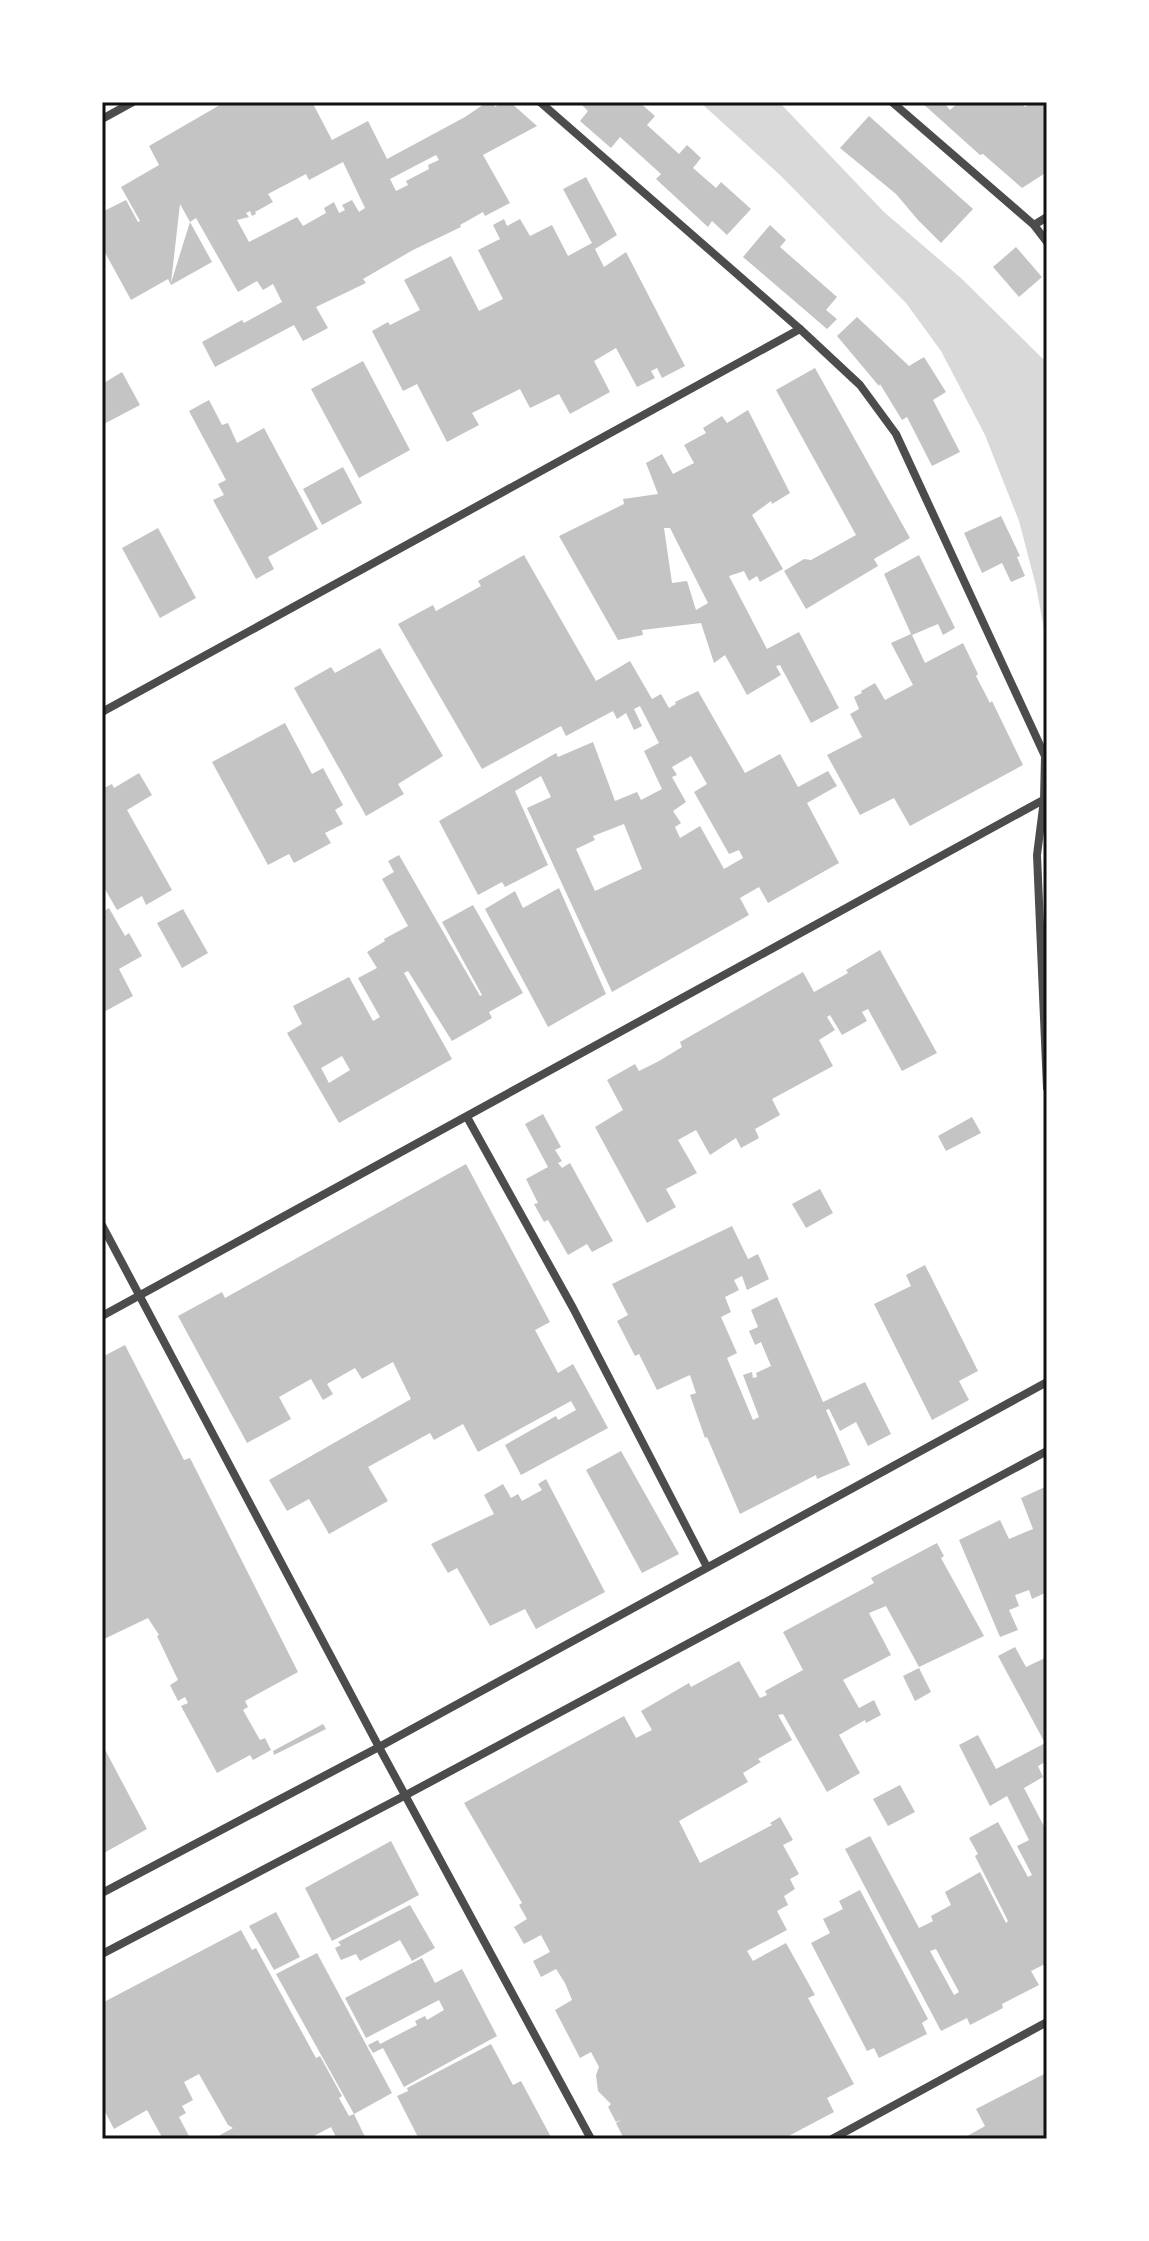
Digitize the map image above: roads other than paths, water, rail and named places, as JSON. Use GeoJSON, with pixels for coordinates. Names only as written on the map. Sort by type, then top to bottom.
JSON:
{"type":"FeatureCollection","features":[{"type":"Feature","properties":{"kind":"street"},"geometry":{"type":"LineString","coordinates":[[102,119],[133,102]]}},
{"type":"Feature","properties":{"kind":"street"},"geometry":{"type":"LineString","coordinates":[[540,102],[800,329],[860,385],[896,434],[1045,756],[1046,799],[1037,855],[1047,1088]]}},
{"type":"Feature","properties":{"kind":"street"},"geometry":{"type":"LineString","coordinates":[[892,102],[1034,225],[1047,242]]}},
{"type":"Feature","properties":{"kind":"street"},"geometry":{"type":"LineString","coordinates":[[1034,225],[1047,217]]}},
{"type":"Feature","properties":{"kind":"street"},"geometry":{"type":"LineString","coordinates":[[102,712],[800,329]]}},
{"type":"Feature","properties":{"kind":"street"},"geometry":{"type":"LineString","coordinates":[[102,1316],[1046,799]]}},
{"type":"Feature","properties":{"kind":"street"},"geometry":{"type":"LineString","coordinates":[[467,1117],[573,1308],[707,1567]]}},
{"type":"Feature","properties":{"kind":"street"},"geometry":{"type":"LineString","coordinates":[[102,1225],[591,2139]]}},
{"type":"Feature","properties":{"kind":"street"},"geometry":{"type":"LineString","coordinates":[[102,1893],[379,1747],[1047,1382]]}},
{"type":"Feature","properties":{"kind":"street"},"geometry":{"type":"LineString","coordinates":[[102,1954],[406,1795],[1047,1451]]}},
{"type":"Feature","properties":{"kind":"street"},"geometry":{"type":"LineString","coordinates":[[832,2139],[1047,2022]]}}]}
